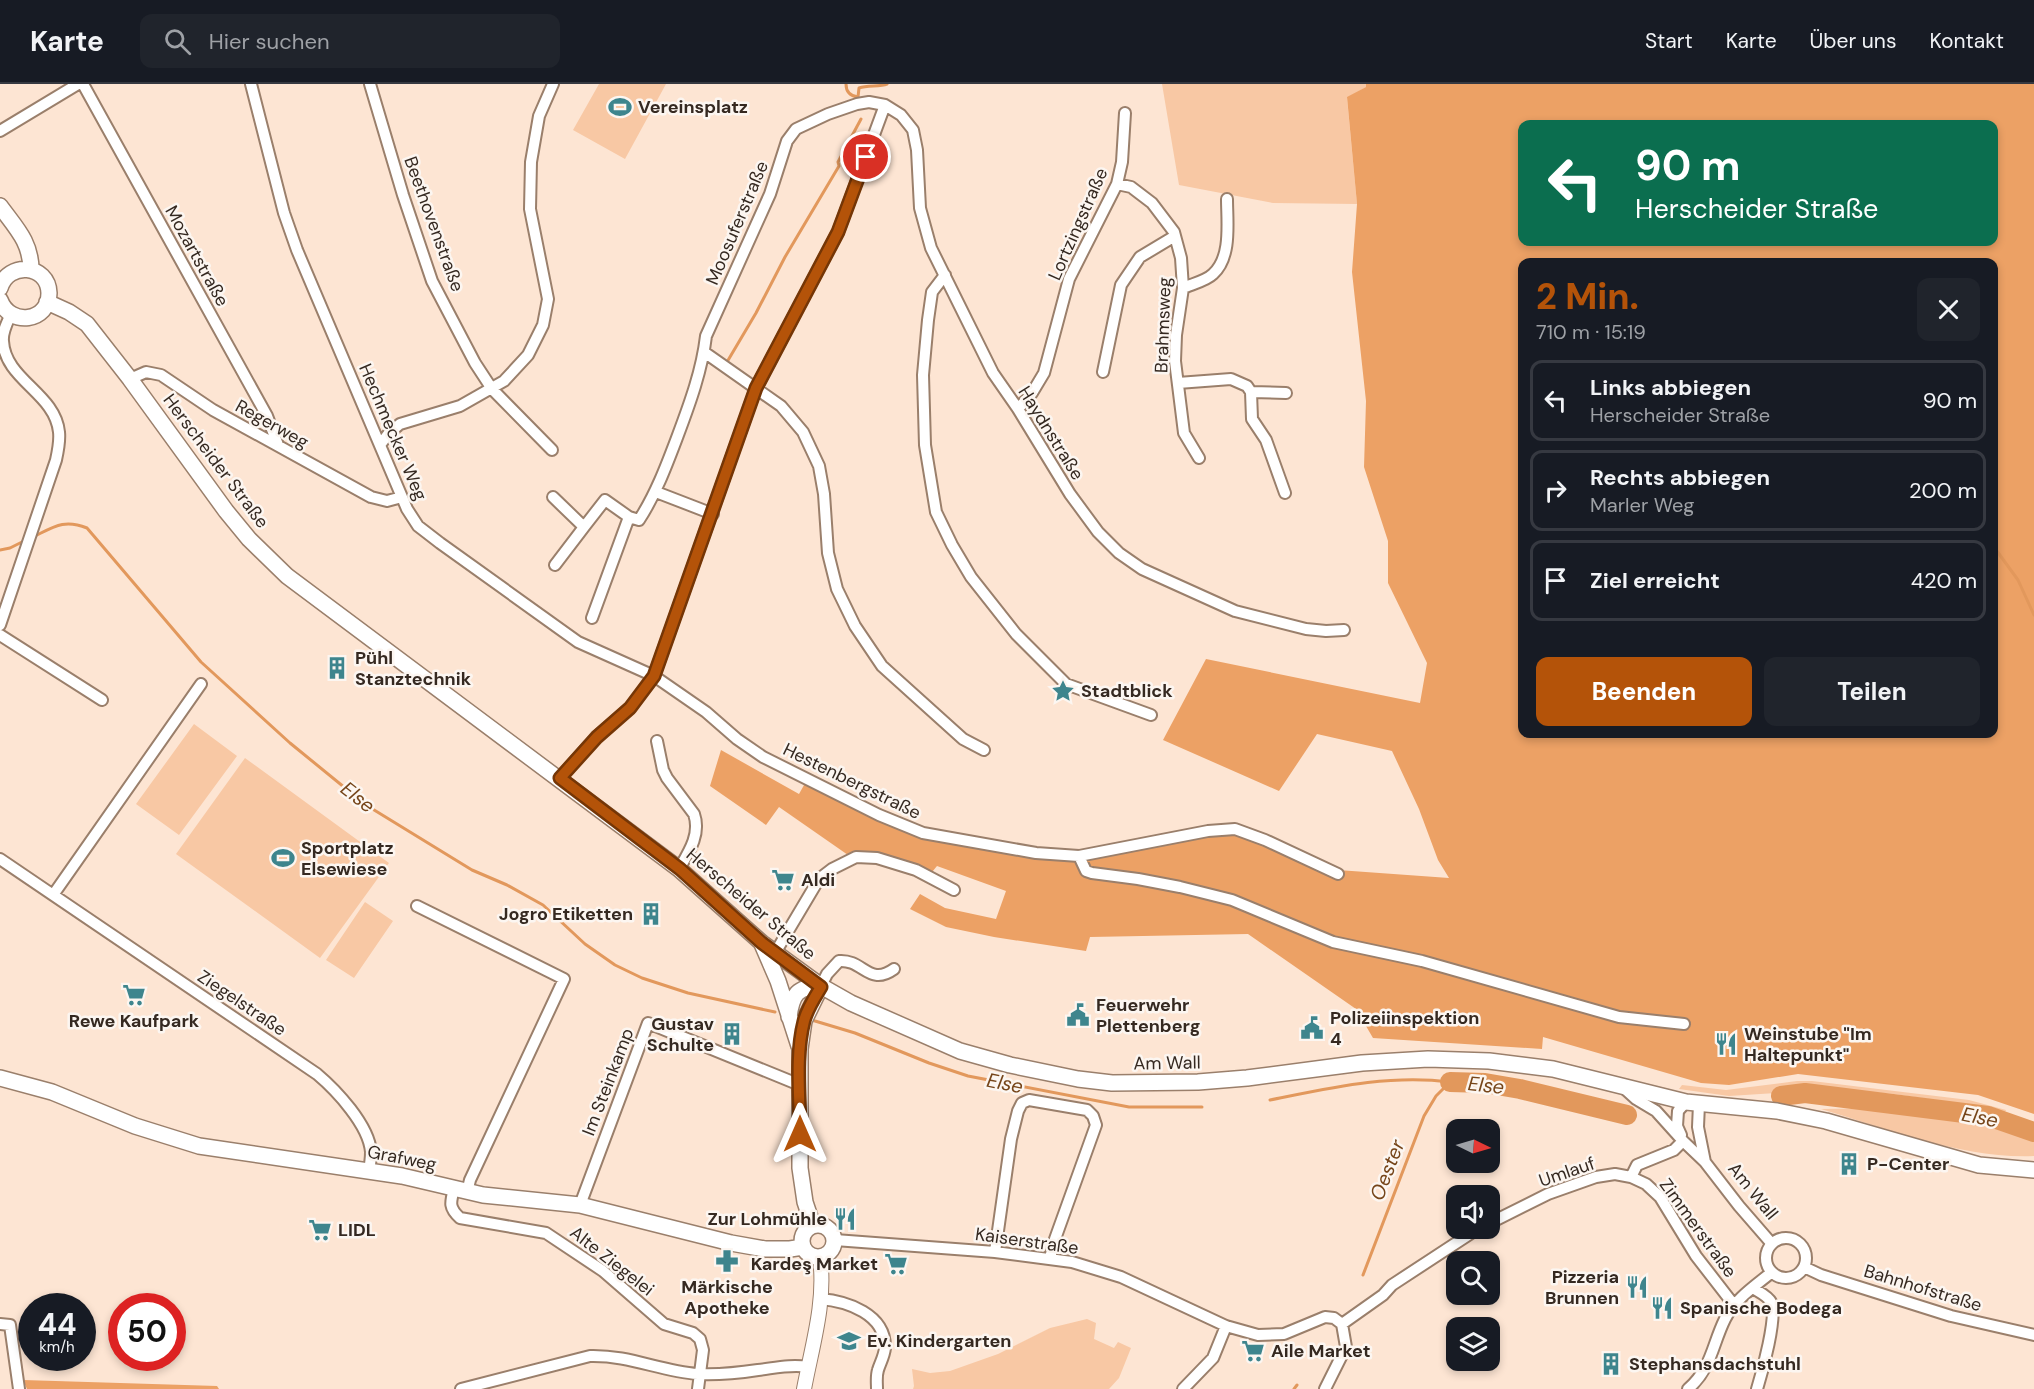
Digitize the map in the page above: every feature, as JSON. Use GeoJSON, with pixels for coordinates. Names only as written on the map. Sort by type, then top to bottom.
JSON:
{"type":"FeatureCollection","features":[{"type":"Feature","properties":{"kind":"main road"},"geometry":{"type":"LineString","coordinates":[[0,206],[26,241],[31,257],[31,270]]}},
{"type":"Feature","properties":{"kind":"main road"},"geometry":{"type":"LineString","coordinates":[[0,288],[3,279],[12,272],[21,269],[31,270],[40,274],[46,282],[49,294],[42,311],[31,317],[22,318],[11,314],[0,300]]}},
{"type":"Feature","properties":{"kind":"main road","name":"Herscheider Straße"},"geometry":{"type":"LineString","coordinates":[[47,302],[75,315],[87,324],[226,511],[249,539],[287,576],[680,869],[762,943],[821,987]]}},
{"type":"Feature","properties":{"kind":"main road"},"geometry":{"type":"LineString","coordinates":[[762,943],[775,971],[800,1049]]}},
{"type":"Feature","properties":{"kind":"main road"},"geometry":{"type":"LineString","coordinates":[[789,1017],[791,1004],[797,993],[805,988],[821,987]]}},
{"type":"Feature","properties":{"kind":"main road"},"geometry":{"type":"LineString","coordinates":[[813,1226],[801,1182],[800,1049],[804,1021],[821,987]]}},
{"type":"Feature","properties":{"kind":"main road","name":"Am Wall"},"geometry":{"type":"LineString","coordinates":[[821,987],[912,1031],[973,1055],[1078,1079],[1112,1083],[1198,1083],[1362,1063],[1448,1059],[1489,1061],[1553,1070],[1693,1103]]}},
{"type":"Feature","properties":{"kind":"main road","name":"Grafweg"},"geometry":{"type":"LineString","coordinates":[[0,1078],[52,1092],[135,1126],[199,1146],[402,1176],[460,1190],[580,1205],[731,1243],[765,1249],[803,1247]]}},
{"type":"Feature","properties":{"kind":"main road"},"geometry":{"type":"LineString","coordinates":[[1693,1103],[1777,1111],[1826,1120],[1979,1165],[2034,1170]]}},
{"type":"Feature","properties":{"kind":"main road"},"geometry":{"type":"LineString","coordinates":[[822,1225],[827,1228],[833,1233],[835,1240],[831,1252],[820,1258],[810,1255],[803,1247],[804,1234],[813,1226],[822,1225]]}},
{"type":"Feature","properties":{"kind":"street"},"geometry":{"type":"LineString","coordinates":[[0,131],[80,84]]}},
{"type":"Feature","properties":{"kind":"street","name":"Mozartstraße"},"geometry":{"type":"LineString","coordinates":[[80,84],[267,416],[278,445]]}},
{"type":"Feature","properties":{"kind":"street","name":"Hechmecker Weg"},"geometry":{"type":"LineString","coordinates":[[251,84],[284,213],[297,250],[402,497],[418,526],[569,636],[588,648],[654,676]]}},
{"type":"Feature","properties":{"kind":"street","name":"Beethovenstraße"},"geometry":{"type":"LineString","coordinates":[[370,84],[403,195],[432,281],[492,389],[552,450]]}},
{"type":"Feature","properties":{"kind":"street"},"geometry":{"type":"LineString","coordinates":[[380,445],[400,424],[460,406],[504,381],[528,355],[543,325],[548,299],[530,210],[531,162],[539,116],[553,84]]}},
{"type":"Feature","properties":{"kind":"street","name":"Moosuferstraße"},"geometry":{"type":"LineString","coordinates":[[629,517],[639,520],[656,492],[694,391],[706,336],[770,194],[787,141],[796,129],[828,114],[869,102],[885,105]]}},
{"type":"Feature","properties":{"kind":"street"},"geometry":{"type":"LineString","coordinates":[[560,778],[597,737],[630,708],[654,676],[756,388],[838,232],[885,105]]}},
{"type":"Feature","properties":{"kind":"street","name":"Haydnstraße"},"geometry":{"type":"LineString","coordinates":[[885,105],[901,115],[913,130],[917,150],[920,208],[931,248],[993,373],[1070,494],[1098,532],[1119,553],[1142,569],[1235,611],[1305,628],[1326,631],[1344,630]]}},
{"type":"Feature","properties":{"kind":"street","name":"Lortzingstraße"},"geometry":{"type":"LineString","coordinates":[[1018,409],[1032,393],[1044,372],[1069,279],[1117,184],[1122,162],[1125,113]]}},
{"type":"Feature","properties":{"kind":"street","name":"Brahmsweg"},"geometry":{"type":"LineString","coordinates":[[1117,184],[1131,186],[1152,203],[1174,232],[1181,258],[1183,288],[1176,335],[1175,361],[1184,433],[1199,458]]}},
{"type":"Feature","properties":{"kind":"street"},"geometry":{"type":"LineString","coordinates":[[1183,288],[1212,275],[1223,261],[1227,239],[1227,199]]}},
{"type":"Feature","properties":{"kind":"street"},"geometry":{"type":"LineString","coordinates":[[1103,372],[1121,285],[1140,257],[1175,236]]}},
{"type":"Feature","properties":{"kind":"street"},"geometry":{"type":"LineString","coordinates":[[945,275],[932,292],[923,375],[925,445],[936,512],[952,545],[978,585],[1016,634],[1066,684],[1151,716]]}},
{"type":"Feature","properties":{"kind":"street"},"geometry":{"type":"LineString","coordinates":[[0,625],[56,460],[59,445],[59,430],[55,417],[46,402],[21,377],[5,354],[3,335],[11,314]]}},
{"type":"Feature","properties":{"kind":"street"},"geometry":{"type":"LineString","coordinates":[[704,352],[782,406],[802,432],[819,466],[824,494],[828,553],[837,589],[855,626],[882,666],[963,739],[984,750]]}},
{"type":"Feature","properties":{"kind":"street","name":"Regerweg"},"geometry":{"type":"LineString","coordinates":[[130,379],[146,372],[161,375],[213,410],[371,497],[387,501],[402,497]]}},
{"type":"Feature","properties":{"kind":"street"},"geometry":{"type":"LineString","coordinates":[[1178,383],[1231,379],[1247,386],[1251,392],[1252,419],[1266,440],[1285,493]]}},
{"type":"Feature","properties":{"kind":"street"},"geometry":{"type":"LineString","coordinates":[[1251,392],[1286,393]]}},
{"type":"Feature","properties":{"kind":"street"},"geometry":{"type":"LineString","coordinates":[[656,492],[713,514]]}},
{"type":"Feature","properties":{"kind":"street"},"geometry":{"type":"LineString","coordinates":[[553,497],[584,527]]}},
{"type":"Feature","properties":{"kind":"street"},"geometry":{"type":"LineString","coordinates":[[555,565],[605,500],[629,517],[592,618]]}},
{"type":"Feature","properties":{"kind":"street"},"geometry":{"type":"LineString","coordinates":[[0,635],[102,700]]}},
{"type":"Feature","properties":{"kind":"street","name":"Hestenbergstraße"},"geometry":{"type":"LineString","coordinates":[[654,676],[706,712],[737,740],[763,756],[879,815],[922,833],[1036,853],[1079,856],[1209,831],[1235,829],[1265,840],[1338,874]]}},
{"type":"Feature","properties":{"kind":"street"},"geometry":{"type":"LineString","coordinates":[[53,895],[201,684]]}},
{"type":"Feature","properties":{"kind":"street"},"geometry":{"type":"LineString","coordinates":[[657,741],[663,770],[696,819],[694,840],[680,869]]}},
{"type":"Feature","properties":{"kind":"street"},"geometry":{"type":"LineString","coordinates":[[1079,856],[1086,871],[1180,887],[1232,900],[1334,942],[1422,961],[1619,1017],[1684,1024]]}},
{"type":"Feature","properties":{"kind":"street"},"geometry":{"type":"LineString","coordinates":[[775,953],[819,879],[832,869],[856,857],[877,858],[916,870],[954,890]]}},
{"type":"Feature","properties":{"kind":"street","name":"Ziegelstraße"},"geometry":{"type":"LineString","coordinates":[[0,860],[317,1074],[345,1101],[366,1135],[371,1151],[369,1171]]}},
{"type":"Feature","properties":{"kind":"street"},"geometry":{"type":"LineString","coordinates":[[417,906],[564,979],[470,1180],[460,1190]]}},
{"type":"Feature","properties":{"kind":"street"},"geometry":{"type":"LineString","coordinates":[[821,987],[832,967],[841,961],[851,963],[877,976],[885,975],[894,969]]}},
{"type":"Feature","properties":{"kind":"street","name":"Im Steinkamp"},"geometry":{"type":"LineString","coordinates":[[580,1205],[648,1023],[800,1085]]}},
{"type":"Feature","properties":{"kind":"street","name":"Am Wall"},"geometry":{"type":"LineString","coordinates":[[1621,1085],[1636,1099],[1656,1111],[1705,1162],[1772,1244]]}},
{"type":"Feature","properties":{"kind":"street"},"geometry":{"type":"LineString","coordinates":[[995,1252],[1011,1139],[1022,1103],[1029,1100],[1087,1110],[1093,1116],[1096,1125],[1050,1258]]}},
{"type":"Feature","properties":{"kind":"street"},"geometry":{"type":"LineString","coordinates":[[1631,1177],[1637,1165],[1674,1150],[1683,1141],[1677,1126],[1678,1111],[1693,1103]]}},
{"type":"Feature","properties":{"kind":"street","name":"Am Wall"},"geometry":{"type":"LineString","coordinates":[[1693,1103],[1705,1162]]}},
{"type":"Feature","properties":{"kind":"street","name":"Umlauf"},"geometry":{"type":"LineString","coordinates":[[1500,1218],[1548,1194],[1596,1177],[1615,1174],[1631,1177]]}},
{"type":"Feature","properties":{"kind":"street","name":"Zimmerstraße"},"geometry":{"type":"LineString","coordinates":[[1631,1177],[1647,1184],[1660,1197],[1696,1257],[1734,1305]]}},
{"type":"Feature","properties":{"kind":"street","name":"Alte Ziegelei"},"geometry":{"type":"LineString","coordinates":[[460,1190],[450,1205],[452,1211],[460,1218],[546,1233],[603,1271],[664,1324],[693,1333],[700,1339],[703,1350],[700,1374]]}},
{"type":"Feature","properties":{"kind":"street"},"geometry":{"type":"LineString","coordinates":[[1785,1238],[1797,1241],[1806,1254],[1804,1267],[1798,1274],[1788,1278],[1780,1277],[1772,1272],[1766,1259],[1767,1251],[1772,1244],[1785,1238]]}},
{"type":"Feature","properties":{"kind":"street"},"geometry":{"type":"LineString","coordinates":[[1325,1389],[1346,1347],[1342,1324],[1383,1295],[1392,1285],[1462,1239]]}},
{"type":"Feature","properties":{"kind":"street","name":"Kaiserstraße"},"geometry":{"type":"LineString","coordinates":[[835,1240],[995,1252],[1082,1264],[1121,1277],[1226,1326],[1258,1335],[1284,1334],[1325,1317],[1334,1318],[1342,1324]]}},
{"type":"Feature","properties":{"kind":"street"},"geometry":{"type":"LineString","coordinates":[[804,1389],[816,1332],[822,1271],[820,1258]]}},
{"type":"Feature","properties":{"kind":"street","name":"Bahnhofstraße"},"geometry":{"type":"LineString","coordinates":[[1804,1267],[1821,1275],[1951,1316],[2034,1335]]}},
{"type":"Feature","properties":{"kind":"street"},"geometry":{"type":"LineString","coordinates":[[1688,1389],[1707,1367],[1725,1319],[1734,1305],[1772,1272]]}},
{"type":"Feature","properties":{"kind":"street"},"geometry":{"type":"LineString","coordinates":[[1753,1288],[1768,1297],[1773,1308],[1765,1361],[1757,1389]]}},
{"type":"Feature","properties":{"kind":"street"},"geometry":{"type":"LineString","coordinates":[[820,1299],[837,1300],[853,1306],[868,1315],[879,1328],[885,1347],[877,1374],[878,1389]]}},
{"type":"Feature","properties":{"kind":"street"},"geometry":{"type":"LineString","coordinates":[[0,1324],[10,1325],[19,1389]]}},
{"type":"Feature","properties":{"kind":"street"},"geometry":{"type":"LineString","coordinates":[[1183,1389],[1213,1358],[1226,1326]]}},
{"type":"Feature","properties":{"kind":"street"},"geometry":{"type":"LineString","coordinates":[[461,1389],[590,1356],[608,1355],[629,1358],[668,1370],[700,1374],[737,1373],[796,1365],[808,1368]]}},
{"type":"Feature","properties":{"kind":"street"},"geometry":{"type":"LineString","coordinates":[[698,1389],[700,1374]]}},
{"type":"Feature","properties":{"kind":"shaded area","name":"Vereinsplatz"},"geometry":{"type":"Polygon","coordinates":[[[599,84],[666,84],[625,159],[573,130],[599,84]]]}},
{"type":"Feature","properties":{"kind":"shaded area"},"geometry":{"type":"Polygon","coordinates":[[[1162,84],[1366,84],[1366,87],[1347,98],[1357,204],[1273,203],[1179,185],[1162,84]]]}},
{"type":"Feature","properties":{"kind":"shaded area"},"geometry":{"type":"Polygon","coordinates":[[[1366,84],[2034,84],[2034,1114],[1978,1095],[1798,1074],[1729,1085],[1701,1083],[1543,1037],[1542,1049],[1373,1038],[1356,1009],[1248,934],[1090,937],[1086,951],[946,927],[910,909],[920,894],[945,908],[996,919],[1006,891],[937,866],[932,872],[879,854],[868,852],[848,855],[779,807],[766,825],[710,786],[721,750],[799,794],[808,778],[923,833],[1079,856],[1235,829],[1324,869],[1449,878],[1438,860],[1419,809],[1392,751],[1317,734],[1279,791],[1163,740],[1206,659],[1420,703],[1427,663],[1388,583],[1388,541],[1364,467],[1366,401],[1352,272],[1357,204],[1347,97],[1366,87],[1366,84]]]}},
{"type":"Feature","properties":{"kind":"shaded area"},"geometry":{"type":"Polygon","coordinates":[[[194,724],[237,756],[179,835],[136,804],[194,724]]]}},
{"type":"Feature","properties":{"kind":"shaded area","name":"Sportplatz Elsewiese"},"geometry":{"type":"Polygon","coordinates":[[[245,758],[389,863],[320,958],[176,854],[245,758]]]}},
{"type":"Feature","properties":{"kind":"shaded area"},"geometry":{"type":"Polygon","coordinates":[[[365,902],[393,921],[354,978],[326,960],[365,902]]]}},
{"type":"Feature","properties":{"kind":"shaded area"},"geometry":{"type":"Polygon","coordinates":[[[1797,1081],[1969,1100],[2006,1110],[2005,1112],[1894,1094],[1836,1089],[1729,1096],[1679,1089],[1682,1085],[1726,1090],[1797,1081]]]}},
{"type":"Feature","properties":{"kind":"shaded area"},"geometry":{"type":"Polygon","coordinates":[[[1886,1108],[1976,1120],[2034,1142],[2034,1156],[2007,1156],[1953,1148],[1821,1109],[1886,1108]]]}},
{"type":"Feature","properties":{"kind":"shaded area"},"geometry":{"type":"Polygon","coordinates":[[[1087,1319],[1096,1323],[1094,1339],[1114,1348],[1118,1342],[1131,1348],[1119,1378],[1109,1389],[913,1389],[912,1369],[930,1373],[950,1371],[998,1354],[1050,1328],[1087,1319]]]}},
{"type":"Feature","properties":{"kind":"shaded area"},"geometry":{"type":"Polygon","coordinates":[[[23,1380],[217,1386],[219,1389],[27,1389],[23,1380]]]}},
{"type":"Feature","properties":{"kind":"waterway"},"geometry":{"type":"LineString","coordinates":[[846,84],[849,93],[858,97],[859,88],[887,84]]}},
{"type":"Feature","properties":{"kind":"waterway"},"geometry":{"type":"LineString","coordinates":[[727,362],[839,166],[838,162],[861,119]]}},
{"type":"Feature","properties":{"kind":"waterway","name":"Else"},"geometry":{"type":"LineString","coordinates":[[35,536],[66,524],[87,528],[201,662],[290,743],[366,805],[472,870],[507,885],[543,905],[585,944],[615,965],[642,978],[688,993],[775,1012]]}},
{"type":"Feature","properties":{"kind":"waterway","name":"Else"},"geometry":{"type":"LineString","coordinates":[[0,550],[26,540]]}},
{"type":"Feature","properties":{"kind":"waterway"},"geometry":{"type":"LineString","coordinates":[[1998,552],[2018,580],[2034,615]]}},
{"type":"Feature","properties":{"kind":"waterway","name":"Else"},"geometry":{"type":"LineString","coordinates":[[815,1021],[855,1033],[968,1076],[1129,1107],[1202,1107]]}},
{"type":"Feature","properties":{"kind":"waterway","name":"Else"},"geometry":{"type":"LineString","coordinates":[[1270,1100],[1382,1081],[1450,1082]]}},
{"type":"Feature","properties":{"kind":"waterway","name":"Oester"},"geometry":{"type":"LineString","coordinates":[[1363,1275],[1424,1116],[1436,1096],[1450,1082]]}},
{"type":"Feature","properties":{"kind":"waterway","name":"Else"},"geometry":{"type":"LineString","coordinates":[[1450,1082],[1485,1083],[1520,1089],[1627,1115]]}},
{"type":"Feature","properties":{"kind":"waterway","name":"Else"},"geometry":{"type":"LineString","coordinates":[[1781,1096],[1805,1093],[1988,1116],[2034,1132]]}},
{"type":"Feature","properties":{"kind":"waterway","name":"Oester"},"geometry":{"type":"LineString","coordinates":[[1294,1389],[1297,1385]]}},
{"type":"Feature","properties":{"kind":"place","name":"Vereinsplatz"},"geometry":{"type":"Point","coordinates":[620,107]}},
{"type":"Feature","properties":{"kind":"place","name":"Pühl Stanztechnik"},"geometry":{"type":"Point","coordinates":[337,668]}},
{"type":"Feature","properties":{"kind":"place","name":"Stadtblick"},"geometry":{"type":"Point","coordinates":[1063,691]}},
{"type":"Feature","properties":{"kind":"place","name":"Sportplatz Elsewiese"},"geometry":{"type":"Point","coordinates":[283,858]}},
{"type":"Feature","properties":{"kind":"place","name":"Aldi"},"geometry":{"type":"Point","coordinates":[783,880]}},
{"type":"Feature","properties":{"kind":"place","name":"Jogro Etiketten"},"geometry":{"type":"Point","coordinates":[651,914]}},
{"type":"Feature","properties":{"kind":"place","name":"Rewe Kaufpark"},"geometry":{"type":"Point","coordinates":[134,995]}},
{"type":"Feature","properties":{"kind":"place","name":"Feuerwehr Plettenberg"},"geometry":{"type":"Point","coordinates":[1078,1015]}},
{"type":"Feature","properties":{"kind":"place","name":"Polizeiinspektion 4"},"geometry":{"type":"Point","coordinates":[1312,1028]}},
{"type":"Feature","properties":{"kind":"place","name":"Gustav Schulte"},"geometry":{"type":"Point","coordinates":[732,1034]}},
{"type":"Feature","properties":{"kind":"place","name":"Weinstube \"Im Haltepunkt\""},"geometry":{"type":"Point","coordinates":[1726,1044]}},
{"type":"Feature","properties":{"kind":"place","name":"P-Center"},"geometry":{"type":"Point","coordinates":[1849,1164]}},
{"type":"Feature","properties":{"kind":"place","name":"Zur Lohmühle"},"geometry":{"type":"Point","coordinates":[845,1219]}},
{"type":"Feature","properties":{"kind":"place","name":"LIDL"},"geometry":{"type":"Point","coordinates":[320,1230]}},
{"type":"Feature","properties":{"kind":"place","name":"Märkische Apotheke"},"geometry":{"type":"Point","coordinates":[727,1261]}},
{"type":"Feature","properties":{"kind":"place","name":"Kardeş Market"},"geometry":{"type":"Point","coordinates":[896,1264]}},
{"type":"Feature","properties":{"kind":"place","name":"Pizzeria Brunnen"},"geometry":{"type":"Point","coordinates":[1637,1287]}},
{"type":"Feature","properties":{"kind":"place","name":"Spanische Bodega"},"geometry":{"type":"Point","coordinates":[1662,1308]}},
{"type":"Feature","properties":{"kind":"place","name":"Ev. Kindergarten"},"geometry":{"type":"Point","coordinates":[849,1341]}},
{"type":"Feature","properties":{"kind":"place","name":"Aile Market"},"geometry":{"type":"Point","coordinates":[1253,1351]}},
{"type":"Feature","properties":{"kind":"place","name":"Stephansdachstuhl"},"geometry":{"type":"Point","coordinates":[1611,1364]}},
{"type":"Feature","properties":{"kind":"route"},"geometry":{"type":"LineString","coordinates":[[800,1134],[800,1049],[803,1027],[821,987],[762,943],[680,869],[560,778],[597,737],[630,708],[654,676],[756,388],[838,232],[866,157]]}}]}
